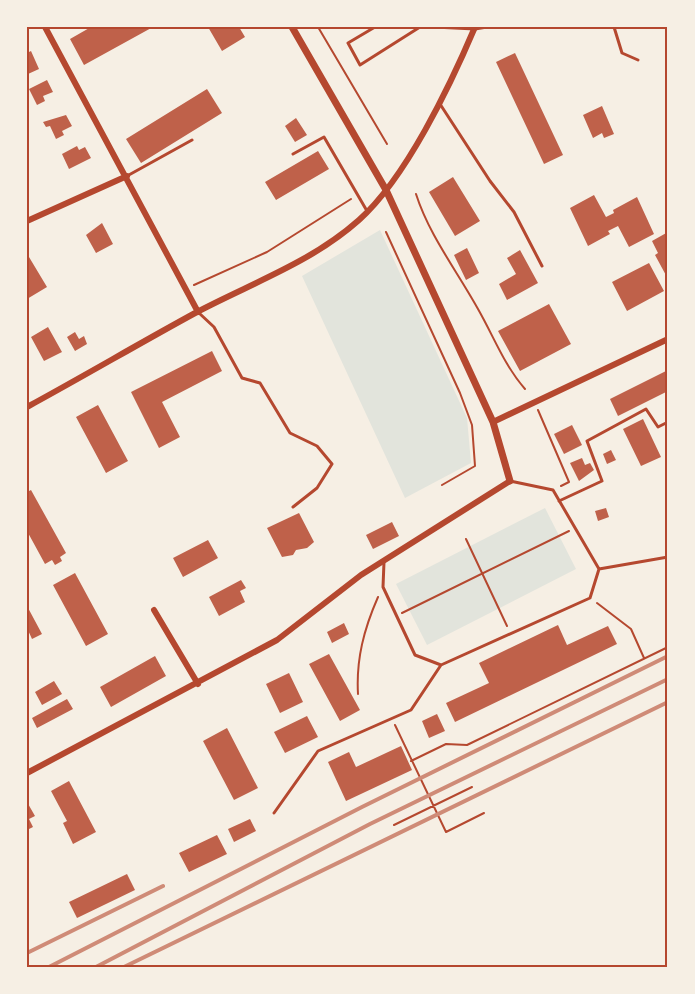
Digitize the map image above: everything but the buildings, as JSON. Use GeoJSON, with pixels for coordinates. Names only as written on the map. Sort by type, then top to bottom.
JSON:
{"type":"FeatureCollection","features":[{"type":"Feature","properties":{"kind":"street"},"geometry":{"type":"LineString","coordinates":[[45,27],[198,312]]}},
{"type":"Feature","properties":{"kind":"street"},"geometry":{"type":"LineString","coordinates":[[27,773],[277,640],[361,575],[510,481],[493,422],[386,190],[292,27]]}},
{"type":"Feature","properties":{"kind":"street"},"geometry":{"type":"LineString","coordinates":[[27,407],[198,312],[321,250],[367,211],[386,190],[439,102],[475,28]]}},
{"type":"Feature","properties":{"kind":"street"},"geometry":{"type":"LineString","coordinates":[[27,221],[127,176]]}},
{"type":"Feature","properties":{"kind":"street"},"geometry":{"type":"LineString","coordinates":[[493,422],[668,339]]}},
{"type":"Feature","properties":{"kind":"street"},"geometry":{"type":"LineString","coordinates":[[154,610],[198,684]]}},
{"type":"Feature","properties":{"kind":"lane"},"geometry":{"type":"LineString","coordinates":[[375,27],[348,43],[360,65],[420,27]]}},
{"type":"Feature","properties":{"kind":"lane"},"geometry":{"type":"LineString","coordinates":[[434,27],[487,27]]}},
{"type":"Feature","properties":{"kind":"lane"},"geometry":{"type":"LineString","coordinates":[[614,27],[622,53],[638,60]]}},
{"type":"Feature","properties":{"kind":"lane"},"geometry":{"type":"LineString","coordinates":[[439,102],[490,182],[514,212],[542,266]]}},
{"type":"Feature","properties":{"kind":"lane"},"geometry":{"type":"LineString","coordinates":[[292,154],[324,137],[367,211]]}},
{"type":"Feature","properties":{"kind":"lane"},"geometry":{"type":"LineString","coordinates":[[127,176],[192,140]]}},
{"type":"Feature","properties":{"kind":"lane"},"geometry":{"type":"LineString","coordinates":[[198,312],[214,327],[242,378],[260,383],[290,433],[317,446],[332,464],[317,488],[293,507]]}},
{"type":"Feature","properties":{"kind":"lane"},"geometry":{"type":"LineString","coordinates":[[559,501],[602,481],[587,441],[646,409],[658,428],[668,422]]}},
{"type":"Feature","properties":{"kind":"lane"},"geometry":{"type":"LineString","coordinates":[[274,813],[318,751],[411,710],[441,665],[590,598],[599,569],[553,490],[510,481]]}},
{"type":"Feature","properties":{"kind":"lane"},"geometry":{"type":"LineString","coordinates":[[599,569],[668,557]]}},
{"type":"Feature","properties":{"kind":"lane"},"geometry":{"type":"LineString","coordinates":[[385,560],[383,586],[415,655],[441,665]]}},
{"type":"Feature","properties":{"kind":"path"},"geometry":{"type":"LineString","coordinates":[[318,27],[387,144]]}},
{"type":"Feature","properties":{"kind":"path"},"geometry":{"type":"LineString","coordinates":[[416,194],[422,213],[479,310],[509,371],[525,389]]}},
{"type":"Feature","properties":{"kind":"path"},"geometry":{"type":"LineString","coordinates":[[186,289],[267,252],[357,195]]}},
{"type":"Feature","properties":{"kind":"path"},"geometry":{"type":"LineString","coordinates":[[386,232],[460,393],[472,425],[475,466],[442,485]]}},
{"type":"Feature","properties":{"kind":"path"},"geometry":{"type":"LineString","coordinates":[[538,410],[569,482],[553,490]]}},
{"type":"Feature","properties":{"kind":"path"},"geometry":{"type":"LineString","coordinates":[[397,616],[575,528]]}},
{"type":"Feature","properties":{"kind":"path"},"geometry":{"type":"LineString","coordinates":[[466,539],[511,633]]}},
{"type":"Feature","properties":{"kind":"path"},"geometry":{"type":"LineString","coordinates":[[358,694],[357,669],[361,644],[367,622],[383,586]]}},
{"type":"Feature","properties":{"kind":"path"},"geometry":{"type":"LineString","coordinates":[[590,598],[631,629],[644,658]]}},
{"type":"Feature","properties":{"kind":"path"},"geometry":{"type":"LineString","coordinates":[[411,761],[446,744],[467,745],[668,647]]}},
{"type":"Feature","properties":{"kind":"path"},"geometry":{"type":"LineString","coordinates":[[393,726],[446,832],[484,813]]}},
{"type":"Feature","properties":{"kind":"path"},"geometry":{"type":"LineString","coordinates":[[394,825],[472,787]]}},
{"type":"Feature","properties":{"kind":"shaded area"},"geometry":{"type":"Polygon","coordinates":[[[380,230],[467,418],[471,463],[405,498],[302,276],[380,230]]]}},
{"type":"Feature","properties":{"kind":"shaded area"},"geometry":{"type":"Polygon","coordinates":[[[545,508],[576,569],[427,645],[396,584],[545,508]]]}},
{"type":"Feature","properties":{"kind":"railway"},"geometry":{"type":"LineString","coordinates":[[49,967],[362,807],[668,656]]}},
{"type":"Feature","properties":{"kind":"railway"},"geometry":{"type":"LineString","coordinates":[[96,967],[370,824],[668,679]]}},
{"type":"Feature","properties":{"kind":"railway"},"geometry":{"type":"LineString","coordinates":[[124,967],[668,702]]}},
{"type":"Feature","properties":{"kind":"railway"},"geometry":{"type":"LineString","coordinates":[[27,953],[163,886]]}}]}
